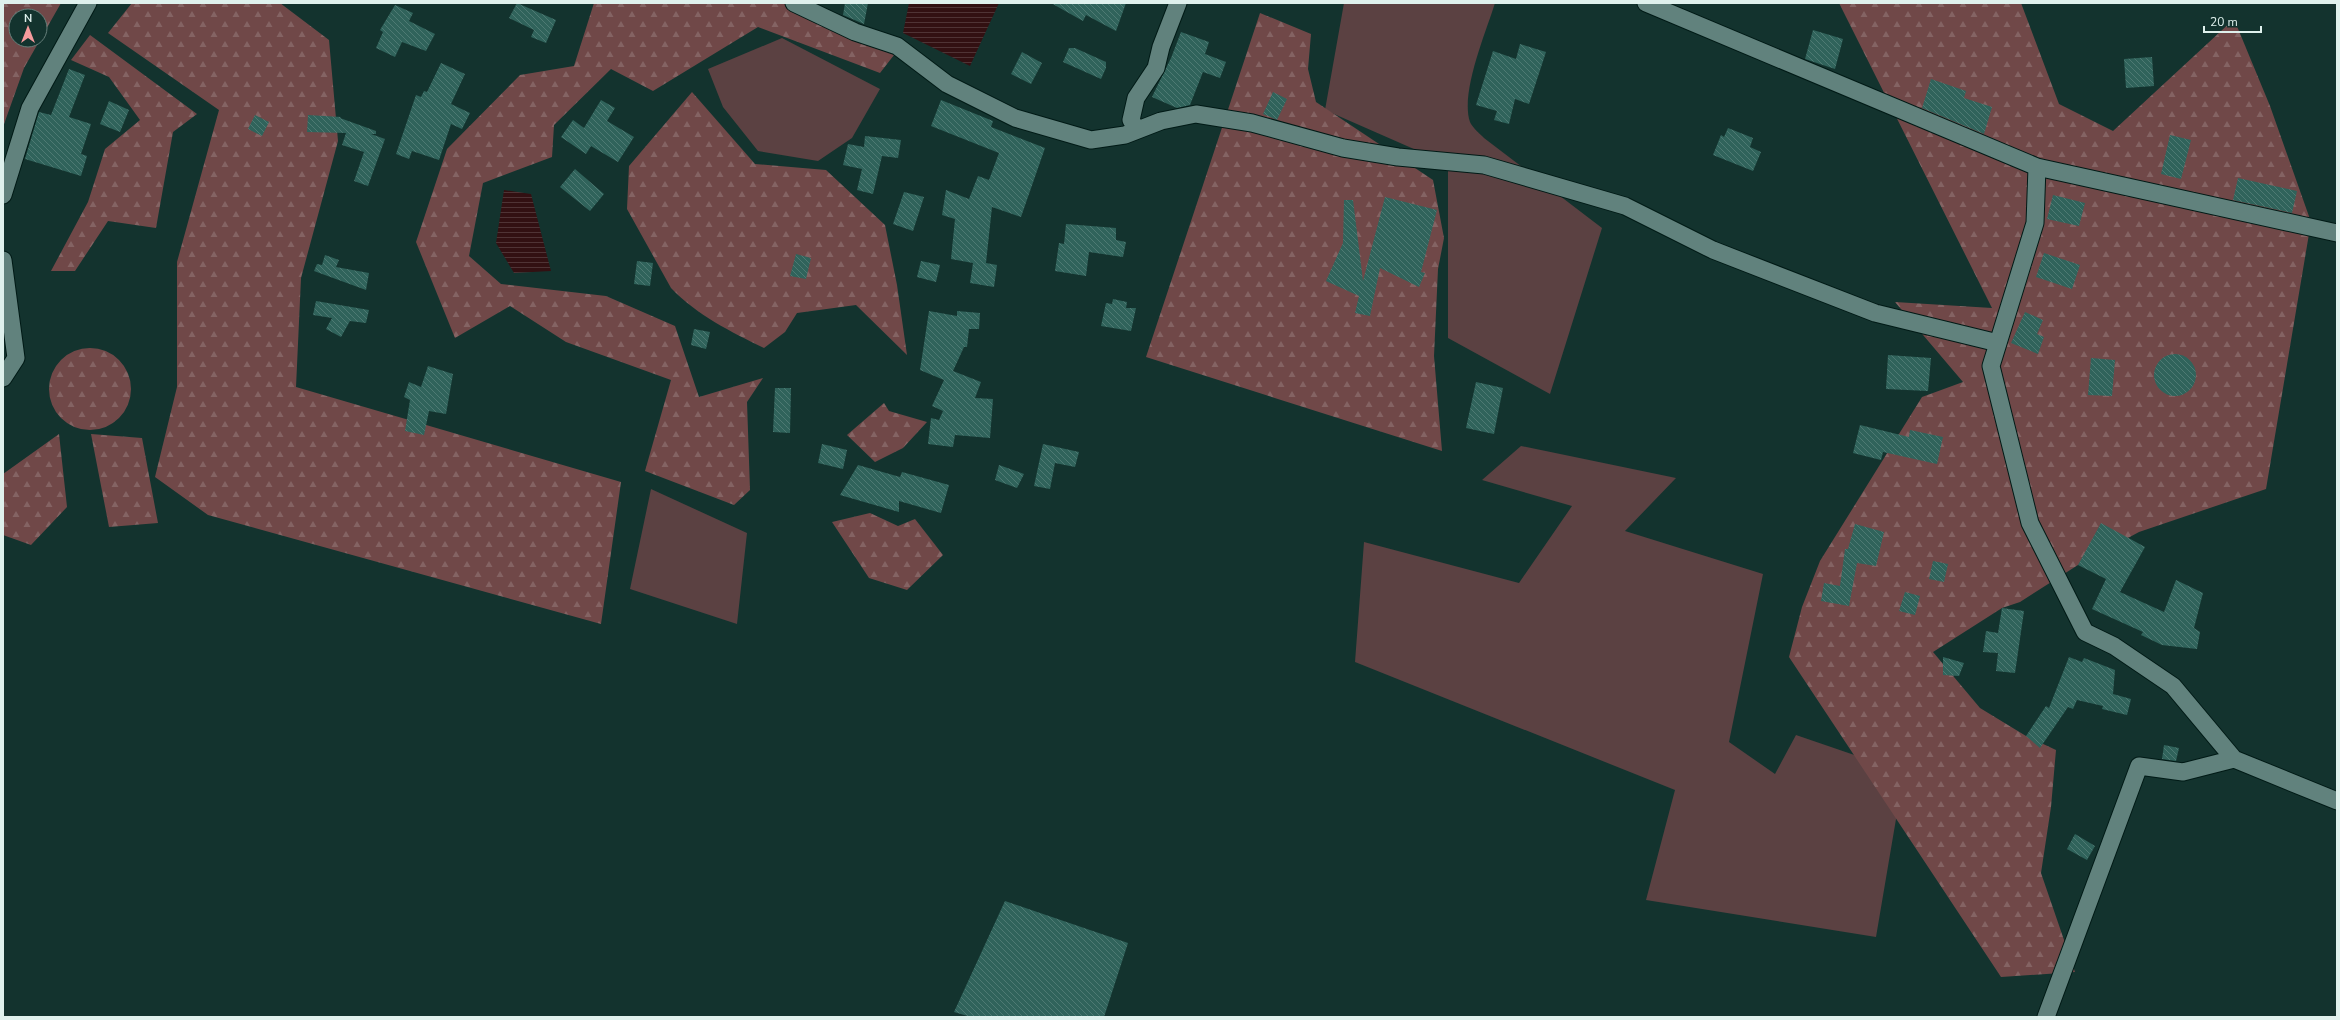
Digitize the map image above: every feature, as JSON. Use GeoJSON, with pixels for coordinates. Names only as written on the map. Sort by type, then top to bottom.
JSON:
{"type":"FeatureCollection","features":[{"type":"Feature","properties":{"kind":"street"},"geometry":{"type":"LineString","coordinates":[[3,196],[30,108],[88,3]]}},
{"type":"Feature","properties":{"kind":"street"},"geometry":{"type":"LineString","coordinates":[[794,3],[854,32],[897,46],[947,84],[1015,118],[1091,140],[1125,135],[1161,121],[1196,114],[1252,124],[1343,148],[1398,157],[1484,165],[1625,206],[1712,250],[1875,313],[1998,343]]}},
{"type":"Feature","properties":{"kind":"street"},"geometry":{"type":"LineString","coordinates":[[1137,130],[1131,120],[1136,98],[1156,68],[1161,47],[1178,3]]}},
{"type":"Feature","properties":{"kind":"street"},"geometry":{"type":"LineString","coordinates":[[1646,3],[2038,167],[2337,233]]}},
{"type":"Feature","properties":{"kind":"street"},"geometry":{"type":"LineString","coordinates":[[2038,167],[2035,223],[1991,366],[2030,523],[2085,632],[2114,646],[2173,686],[2234,759],[2337,801]]}},
{"type":"Feature","properties":{"kind":"street"},"geometry":{"type":"LineString","coordinates":[[3,260],[16,358],[3,378]]}},
{"type":"Feature","properties":{"kind":"street"},"geometry":{"type":"LineString","coordinates":[[2046,1017],[2139,766],[2183,772],[2234,759]]}},
{"type":"Feature","properties":{"kind":"shaded area"},"geometry":{"type":"Polygon","coordinates":[[[909,3],[999,3],[970,66],[903,33],[909,3]]]}},
{"type":"Feature","properties":{"kind":"shaded area"},"geometry":{"type":"Polygon","coordinates":[[[1344,3],[1495,3],[1480,46],[1471,79],[1468,95],[1470,122],[1484,138],[1602,228],[1550,394],[1448,338],[1448,164],[1325,110],[1344,3]]]}},
{"type":"Feature","properties":{"kind":"shaded area"},"geometry":{"type":"Polygon","coordinates":[[[782,38],[880,89],[852,138],[818,161],[758,151],[723,107],[708,69],[782,38]]]}},
{"type":"Feature","properties":{"kind":"shaded area"},"geometry":{"type":"Polygon","coordinates":[[[504,190],[531,194],[551,271],[514,273],[496,243],[504,190]]]}},
{"type":"Feature","properties":{"kind":"shaded area"},"geometry":{"type":"Polygon","coordinates":[[[1521,446],[1676,478],[1625,531],[1763,574],[1729,742],[1775,774],[1796,735],[1904,772],[1876,937],[1646,900],[1675,790],[1355,662],[1364,542],[1519,583],[1572,506],[1482,480],[1521,446]]]}},
{"type":"Feature","properties":{"kind":"shaded area"},"geometry":{"type":"Polygon","coordinates":[[[651,489],[747,533],[737,624],[630,589],[651,489]]]}},
{"type":"Feature","properties":{"kind":"green space"},"geometry":{"type":"Polygon","coordinates":[[[3,3],[61,3],[48,26],[48,8],[8,8],[8,48],[35,48],[24,68],[3,127],[3,3]]]}},
{"type":"Feature","properties":{"kind":"green space"},"geometry":{"type":"Polygon","coordinates":[[[132,3],[280,3],[329,40],[338,141],[301,278],[296,387],[621,482],[601,624],[208,515],[155,477],[177,387],[177,262],[219,110],[108,33],[132,3]]]}},
{"type":"Feature","properties":{"kind":"green space"},"geometry":{"type":"Polygon","coordinates":[[[594,3],[790,3],[894,55],[880,73],[758,27],[653,91],[611,69],[554,125],[552,157],[483,183],[469,256],[501,284],[606,296],[675,326],[699,397],[763,378],[747,402],[750,490],[734,505],[645,471],[671,380],[566,342],[510,306],[455,338],[416,242],[447,149],[520,75],[574,66],[594,3]]]}},
{"type":"Feature","properties":{"kind":"green space"},"geometry":{"type":"Polygon","coordinates":[[[1839,3],[2021,3],[2059,104],[2113,131],[2234,19],[2270,106],[2311,222],[2266,489],[2139,532],[2078,565],[2020,602],[2002,608],[1933,652],[1980,708],[2026,736],[2056,750],[2051,807],[2041,873],[2075,972],[2001,977],[1789,657],[1802,607],[1820,561],[1922,397],[1963,382],[1895,302],[1992,308],[1839,3]]]}},
{"type":"Feature","properties":{"kind":"green space"},"geometry":{"type":"Polygon","coordinates":[[[1260,13],[1311,34],[1308,69],[1316,102],[1433,180],[1444,238],[1438,269],[1434,356],[1442,451],[1146,357],[1260,13]]]}},
{"type":"Feature","properties":{"kind":"green space"},"geometry":{"type":"Polygon","coordinates":[[[90,35],[197,114],[173,132],[156,228],[108,221],[75,271],[51,271],[88,202],[105,149],[140,120],[109,77],[71,60],[90,35]]]}},
{"type":"Feature","properties":{"kind":"green space"},"geometry":{"type":"Polygon","coordinates":[[[692,92],[755,164],[826,170],[885,225],[897,285],[907,355],[856,305],[797,313],[785,332],[764,348],[703,315],[671,288],[627,209],[629,166],[692,92]]]}},
{"type":"Feature","properties":{"kind":"green space"},"geometry":{"type":"Polygon","coordinates":[[[90,348],[106,351],[119,360],[128,373],[131,389],[128,405],[119,418],[106,427],[90,430],[74,427],[61,418],[52,405],[49,389],[52,373],[61,360],[74,351],[90,348]]]}},
{"type":"Feature","properties":{"kind":"green space"},"geometry":{"type":"Polygon","coordinates":[[[884,403],[889,411],[927,422],[903,448],[875,462],[847,435],[884,403]]]}},
{"type":"Feature","properties":{"kind":"green space"},"geometry":{"type":"Polygon","coordinates":[[[59,434],[67,507],[31,545],[3,535],[3,474],[59,434]]]}},
{"type":"Feature","properties":{"kind":"green space"},"geometry":{"type":"Polygon","coordinates":[[[91,434],[142,438],[158,523],[109,527],[91,434]]]}},
{"type":"Feature","properties":{"kind":"green space"},"geometry":{"type":"Polygon","coordinates":[[[870,513],[898,526],[915,519],[943,555],[907,590],[869,578],[832,522],[870,513]]]}},
{"type":"Feature","properties":{"kind":"building"},"geometry":{"type":"Polygon","coordinates":[[[517,3],[556,20],[546,43],[531,37],[534,30],[509,18],[517,3]]]}},
{"type":"Feature","properties":{"kind":"building"},"geometry":{"type":"Polygon","coordinates":[[[845,3],[868,3],[864,24],[843,15],[845,3]]]}},
{"type":"Feature","properties":{"kind":"building"},"geometry":{"type":"Polygon","coordinates":[[[1051,3],[1126,3],[1116,31],[1086,15],[1083,21],[1051,3]]]}},
{"type":"Feature","properties":{"kind":"building"},"geometry":{"type":"Polygon","coordinates":[[[395,5],[413,13],[409,21],[435,34],[426,51],[402,42],[395,57],[376,48],[383,32],[380,30],[395,5]]]}},
{"type":"Feature","properties":{"kind":"building"},"geometry":{"type":"Polygon","coordinates":[[[1813,30],[1843,39],[1835,69],[1805,59],[1813,30]]]}},
{"type":"Feature","properties":{"kind":"building"},"geometry":{"type":"Polygon","coordinates":[[[1181,32],[1209,42],[1205,54],[1226,62],[1220,78],[1203,72],[1190,105],[1177,108],[1152,97],[1171,58],[1181,32]]]}},
{"type":"Feature","properties":{"kind":"building"},"geometry":{"type":"Polygon","coordinates":[[[1520,44],[1546,52],[1529,104],[1515,99],[1509,124],[1494,120],[1497,111],[1476,105],[1493,51],[1516,59],[1520,44]]]}},
{"type":"Feature","properties":{"kind":"building"},"geometry":{"type":"Polygon","coordinates":[[[1069,48],[1075,48],[1106,62],[1106,68],[1101,79],[1063,62],[1069,48]]]}},
{"type":"Feature","properties":{"kind":"building"},"geometry":{"type":"Polygon","coordinates":[[[1022,52],[1042,63],[1031,84],[1011,74],[1022,52]]]}},
{"type":"Feature","properties":{"kind":"building"},"geometry":{"type":"Polygon","coordinates":[[[2152,57],[2154,86],[2126,88],[2124,59],[2152,57]]]}},
{"type":"Feature","properties":{"kind":"building"},"geometry":{"type":"Polygon","coordinates":[[[441,63],[465,74],[451,104],[470,113],[462,129],[451,124],[439,160],[412,151],[409,159],[396,154],[416,95],[421,97],[424,91],[427,92],[441,63]]]}},
{"type":"Feature","properties":{"kind":"building"},"geometry":{"type":"Polygon","coordinates":[[[69,69],[85,75],[69,117],[91,124],[81,154],[87,156],[81,176],[25,159],[39,112],[51,115],[69,69]]]}},
{"type":"Feature","properties":{"kind":"building"},"geometry":{"type":"Polygon","coordinates":[[[1931,79],[1966,91],[1964,98],[1992,107],[1984,134],[1922,108],[1931,79]]]}},
{"type":"Feature","properties":{"kind":"building"},"geometry":{"type":"Polygon","coordinates":[[[1273,92],[1287,99],[1277,120],[1263,114],[1273,92]]]}},
{"type":"Feature","properties":{"kind":"building"},"geometry":{"type":"Polygon","coordinates":[[[601,100],[615,108],[607,121],[634,137],[618,162],[591,146],[586,154],[561,137],[573,120],[584,128],[601,100]]]}},
{"type":"Feature","properties":{"kind":"building"},"geometry":{"type":"Polygon","coordinates":[[[941,100],[993,121],[991,127],[1045,148],[1021,217],[992,207],[986,263],[997,265],[994,287],[970,283],[973,263],[951,259],[955,219],[942,215],[946,190],[969,199],[978,176],[989,180],[999,153],[931,126],[941,100]]]}},
{"type":"Feature","properties":{"kind":"building"},"geometry":{"type":"Polygon","coordinates":[[[109,101],[129,110],[120,132],[100,124],[109,101]]]}},
{"type":"Feature","properties":{"kind":"building"},"geometry":{"type":"Polygon","coordinates":[[[255,115],[269,122],[262,136],[248,129],[255,115]]]}},
{"type":"Feature","properties":{"kind":"building"},"geometry":{"type":"Polygon","coordinates":[[[308,115],[341,117],[340,118],[376,131],[376,134],[371,134],[385,139],[368,186],[354,181],[364,152],[342,145],[346,133],[307,132],[308,115]]]}},
{"type":"Feature","properties":{"kind":"building"},"geometry":{"type":"Polygon","coordinates":[[[1728,128],[1753,138],[1750,147],[1761,152],[1753,171],[1713,155],[1721,135],[1724,137],[1728,128]]]}},
{"type":"Feature","properties":{"kind":"building"},"geometry":{"type":"Polygon","coordinates":[[[2170,135],[2191,140],[2181,179],[2161,174],[2170,135]]]}},
{"type":"Feature","properties":{"kind":"building"},"geometry":{"type":"Polygon","coordinates":[[[865,136],[901,140],[898,158],[882,156],[873,194],[857,190],[862,169],[843,165],[848,144],[864,147],[865,136]]]}},
{"type":"Feature","properties":{"kind":"building"},"geometry":{"type":"Polygon","coordinates":[[[575,169],[604,194],[590,211],[560,187],[575,169]]]}},
{"type":"Feature","properties":{"kind":"building"},"geometry":{"type":"Polygon","coordinates":[[[2238,178],[2297,191],[2292,213],[2233,200],[2238,178]]]}},
{"type":"Feature","properties":{"kind":"building"},"geometry":{"type":"Polygon","coordinates":[[[904,192],[924,197],[913,231],[893,224],[904,192]]]}},
{"type":"Feature","properties":{"kind":"building"},"geometry":{"type":"Polygon","coordinates":[[[2053,195],[2085,203],[2079,226],[2047,219],[2053,195]]]}},
{"type":"Feature","properties":{"kind":"building"},"geometry":{"type":"Polygon","coordinates":[[[1385,197],[1437,210],[1421,272],[1425,273],[1419,287],[1380,268],[1370,316],[1355,313],[1359,296],[1326,281],[1343,243],[1344,200],[1353,200],[1363,281],[1385,197]]]}},
{"type":"Feature","properties":{"kind":"building"},"geometry":{"type":"Polygon","coordinates":[[[1066,224],[1116,228],[1116,240],[1126,242],[1123,257],[1089,252],[1086,276],[1055,271],[1059,243],[1064,244],[1066,224]]]}},
{"type":"Feature","properties":{"kind":"building"},"geometry":{"type":"Polygon","coordinates":[[[2044,253],[2080,265],[2072,289],[2036,277],[2044,253]]]}},
{"type":"Feature","properties":{"kind":"building"},"geometry":{"type":"Polygon","coordinates":[[[796,254],[811,258],[806,279],[790,276],[796,254]]]}},
{"type":"Feature","properties":{"kind":"building"},"geometry":{"type":"Polygon","coordinates":[[[325,255],[339,260],[336,267],[369,273],[366,290],[314,271],[317,264],[322,265],[325,255]]]}},
{"type":"Feature","properties":{"kind":"building"},"geometry":{"type":"Polygon","coordinates":[[[637,261],[653,263],[650,286],[634,284],[637,261]]]}},
{"type":"Feature","properties":{"kind":"building"},"geometry":{"type":"Polygon","coordinates":[[[921,261],[940,265],[936,282],[917,277],[921,261]]]}},
{"type":"Feature","properties":{"kind":"building"},"geometry":{"type":"Polygon","coordinates":[[[1113,299],[1127,302],[1126,308],[1136,308],[1131,331],[1101,326],[1106,303],[1112,304],[1113,299]]]}},
{"type":"Feature","properties":{"kind":"building"},"geometry":{"type":"Polygon","coordinates":[[[316,301],[369,310],[366,323],[350,321],[341,337],[326,329],[332,318],[313,315],[316,301]]]}},
{"type":"Feature","properties":{"kind":"building"},"geometry":{"type":"Polygon","coordinates":[[[929,311],[957,316],[957,311],[980,313],[979,329],[969,329],[967,347],[964,347],[953,371],[981,382],[975,398],[993,399],[990,438],[955,435],[953,447],[928,444],[931,418],[939,420],[943,411],[932,406],[944,380],[920,370],[929,311]]]}},
{"type":"Feature","properties":{"kind":"building"},"geometry":{"type":"Polygon","coordinates":[[[2025,312],[2043,320],[2037,334],[2044,337],[2038,354],[2011,343],[2025,312]]]}},
{"type":"Feature","properties":{"kind":"building"},"geometry":{"type":"Polygon","coordinates":[[[694,329],[710,332],[706,349],[691,345],[694,329]]]}},
{"type":"Feature","properties":{"kind":"building"},"geometry":{"type":"Polygon","coordinates":[[[2175,354],[2190,360],[2196,375],[2190,390],[2175,396],[2160,390],[2154,375],[2160,360],[2175,354]]]}},
{"type":"Feature","properties":{"kind":"building"},"geometry":{"type":"Polygon","coordinates":[[[1888,355],[1931,358],[1928,391],[1886,389],[1888,355]]]}},
{"type":"Feature","properties":{"kind":"building"},"geometry":{"type":"Polygon","coordinates":[[[2091,358],[2115,360],[2112,396],[2088,395],[2091,358]]]}},
{"type":"Feature","properties":{"kind":"building"},"geometry":{"type":"Polygon","coordinates":[[[428,366],[453,374],[446,414],[429,411],[424,435],[405,431],[410,400],[404,397],[409,382],[421,387],[428,366]]]}},
{"type":"Feature","properties":{"kind":"building"},"geometry":{"type":"Polygon","coordinates":[[[1476,382],[1503,388],[1494,434],[1466,428],[1476,382]]]}},
{"type":"Feature","properties":{"kind":"building"},"geometry":{"type":"Polygon","coordinates":[[[775,388],[791,388],[790,433],[773,432],[775,388]]]}},
{"type":"Feature","properties":{"kind":"building"},"geometry":{"type":"Polygon","coordinates":[[[1860,425],[1909,437],[1910,430],[1943,437],[1937,464],[1883,452],[1881,460],[1853,453],[1860,425]]]}},
{"type":"Feature","properties":{"kind":"building"},"geometry":{"type":"Polygon","coordinates":[[[822,444],[847,450],[843,469],[818,463],[822,444]]]}},
{"type":"Feature","properties":{"kind":"building"},"geometry":{"type":"Polygon","coordinates":[[[1043,444],[1079,452],[1075,467],[1055,463],[1050,489],[1034,486],[1043,444]]]}},
{"type":"Feature","properties":{"kind":"building"},"geometry":{"type":"Polygon","coordinates":[[[858,465],[900,477],[902,472],[949,485],[941,513],[899,501],[899,512],[840,495],[858,465]]]}},
{"type":"Feature","properties":{"kind":"building"},"geometry":{"type":"Polygon","coordinates":[[[999,465],[1024,474],[1017,488],[995,480],[999,465]]]}},
{"type":"Feature","properties":{"kind":"building"},"geometry":{"type":"Polygon","coordinates":[[[2101,523],[2145,547],[2120,592],[2164,612],[2176,580],[2203,593],[2194,628],[2200,632],[2197,649],[2162,645],[2141,635],[2143,632],[2092,609],[2106,579],[2078,565],[2101,523]]]}},
{"type":"Feature","properties":{"kind":"building"},"geometry":{"type":"Polygon","coordinates":[[[1855,524],[1884,532],[1876,566],[1857,563],[1849,606],[1821,601],[1824,583],[1840,586],[1845,549],[1848,549],[1855,524]]]}},
{"type":"Feature","properties":{"kind":"building"},"geometry":{"type":"Polygon","coordinates":[[[1933,561],[1948,564],[1944,582],[1929,579],[1933,561]]]}},
{"type":"Feature","properties":{"kind":"building"},"geometry":{"type":"Polygon","coordinates":[[[1905,592],[1920,596],[1915,615],[1899,611],[1905,592]]]}},
{"type":"Feature","properties":{"kind":"building"},"geometry":{"type":"Polygon","coordinates":[[[2002,608],[2024,611],[2015,673],[1996,671],[1998,653],[1983,652],[1986,631],[1998,633],[2002,608]]]}},
{"type":"Feature","properties":{"kind":"building"},"geometry":{"type":"Polygon","coordinates":[[[1943,657],[1964,663],[1959,676],[1943,675],[1943,657]]]}},
{"type":"Feature","properties":{"kind":"building"},"geometry":{"type":"Polygon","coordinates":[[[2069,657],[2082,662],[2084,658],[2115,670],[2113,694],[2131,699],[2127,715],[2102,709],[2103,706],[2077,700],[2073,709],[2068,707],[2040,748],[2026,736],[2046,706],[2049,708],[2069,657]]]}},
{"type":"Feature","properties":{"kind":"building"},"geometry":{"type":"Polygon","coordinates":[[[2164,745],[2179,748],[2176,761],[2162,759],[2164,745]]]}},
{"type":"Feature","properties":{"kind":"building"},"geometry":{"type":"Polygon","coordinates":[[[2075,834],[2095,846],[2087,860],[2067,849],[2075,834]]]}},
{"type":"Feature","properties":{"kind":"building"},"geometry":{"type":"Polygon","coordinates":[[[1005,901],[1128,943],[1104,1017],[971,1017],[954,1012],[1005,901]]]}}]}
